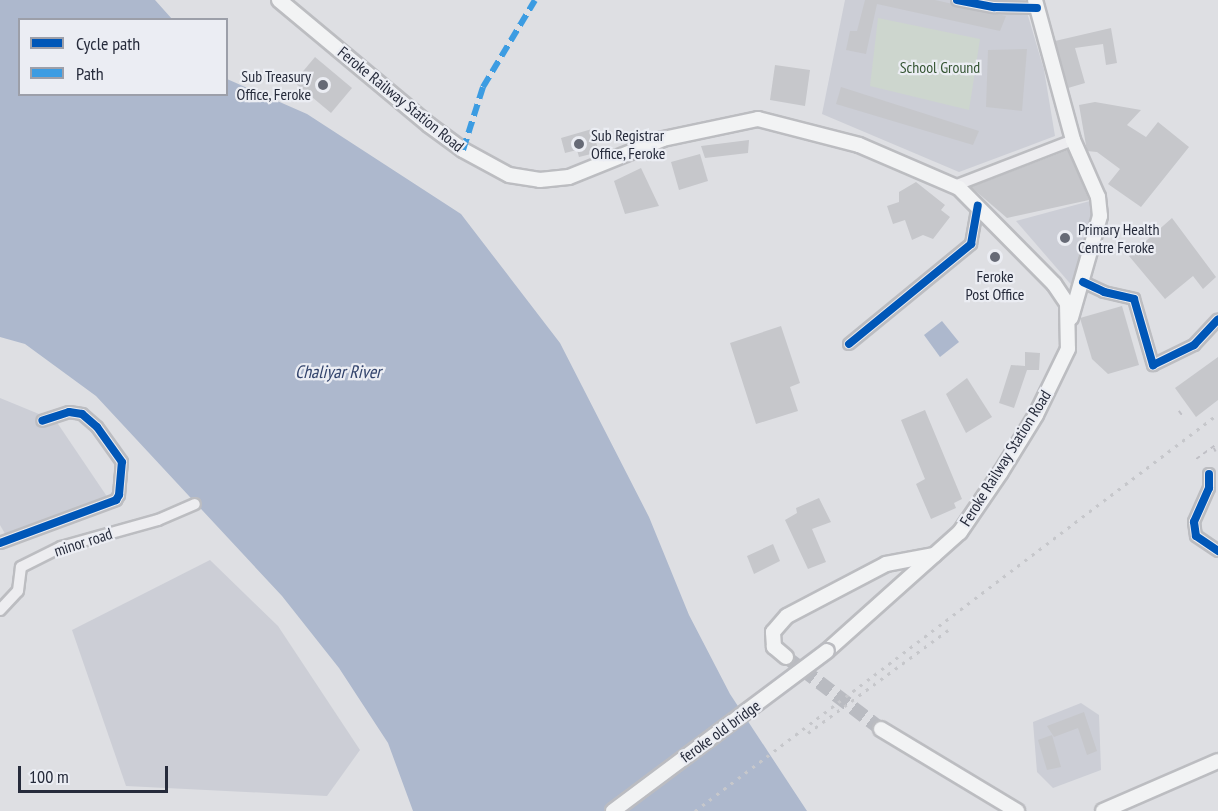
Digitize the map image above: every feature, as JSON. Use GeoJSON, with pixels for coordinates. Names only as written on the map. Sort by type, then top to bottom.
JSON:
{"type":"FeatureCollection","features":[{"type":"Feature","properties":{"kind":"main road","name":"Feroke Railway Station Road"},"geometry":{"type":"LineString","coordinates":[[279,0],[463,150],[509,175],[540,180],[569,177],[663,139],[758,119],[859,146],[954,186],[978,206],[1053,284],[1067,303],[1070,323],[1068,348],[1036,415],[960,532],[827,651]]}},
{"type":"Feature","properties":{"kind":"main road"},"geometry":{"type":"LineString","coordinates":[[1036,4],[1073,140],[1098,197],[1100,216],[1070,323]]}},
{"type":"Feature","properties":{"kind":"main road"},"geometry":{"type":"LineString","coordinates":[[786,657],[774,647],[773,632],[787,616],[886,564],[934,555]]}},
{"type":"Feature","properties":{"kind":"main road","name":"feroke old bridge"},"geometry":{"type":"LineString","coordinates":[[613,811],[827,651]]}},
{"type":"Feature","properties":{"kind":"main road"},"geometry":{"type":"LineString","coordinates":[[881,729],[1017,811]]}},
{"type":"Feature","properties":{"kind":"main road"},"geometry":{"type":"LineString","coordinates":[[1103,811],[1126,807],[1218,761]]}},
{"type":"Feature","properties":{"kind":"street"},"geometry":{"type":"LineString","coordinates":[[957,0],[994,7],[1036,4]]}},
{"type":"Feature","properties":{"kind":"street"},"geometry":{"type":"LineString","coordinates":[[954,186],[1073,140]]}},
{"type":"Feature","properties":{"kind":"street"},"geometry":{"type":"LineString","coordinates":[[849,344],[971,244],[978,206]]}},
{"type":"Feature","properties":{"kind":"street"},"geometry":{"type":"LineString","coordinates":[[1083,282],[1104,292],[1134,299],[1153,365],[1194,345],[1218,319]]}},
{"type":"Feature","properties":{"kind":"street"},"geometry":{"type":"LineString","coordinates":[[0,543],[116,500],[119,495],[122,462],[97,427],[82,414],[69,412],[42,421]]}},
{"type":"Feature","properties":{"kind":"street"},"geometry":{"type":"LineString","coordinates":[[1209,474],[1209,488],[1194,522],[1196,536],[1218,551]]}},
{"type":"Feature","properties":{"kind":"street","name":"minor road"},"geometry":{"type":"LineString","coordinates":[[0,610],[18,591],[21,567],[61,547],[158,520],[195,504]]}},
{"type":"Feature","properties":{"kind":"path"},"geometry":{"type":"LineString","coordinates":[[1179,411],[1182,415]]}},
{"type":"Feature","properties":{"kind":"path"},"geometry":{"type":"LineString","coordinates":[[1196,459],[1218,443]]}},
{"type":"Feature","properties":{"kind":"path"},"geometry":{"type":"LineString","coordinates":[[1213,447],[1216,452]]}},
{"type":"Feature","properties":{"kind":"shaded area"},"geometry":{"type":"Polygon","coordinates":[[[845,0],[970,0],[1026,9],[1044,70],[1055,136],[959,172],[822,114],[845,0]]]}},
{"type":"Feature","properties":{"kind":"shaded area"},"geometry":{"type":"Polygon","coordinates":[[[1090,201],[1096,212],[1074,288],[1016,221],[1090,201]]]}},
{"type":"Feature","properties":{"kind":"shaded area"},"geometry":{"type":"Polygon","coordinates":[[[0,398],[56,421],[110,501],[8,539],[0,525],[0,398]]]}},
{"type":"Feature","properties":{"kind":"shaded area"},"geometry":{"type":"Polygon","coordinates":[[[210,560],[278,626],[360,750],[327,796],[126,786],[72,630],[210,560]]]}},
{"type":"Feature","properties":{"kind":"shaded area"},"geometry":{"type":"Polygon","coordinates":[[[1081,703],[1099,715],[1101,770],[1053,788],[1037,772],[1033,722],[1081,703]]]}},
{"type":"Feature","properties":{"kind":"green space","name":"School Ground"},"geometry":{"type":"Polygon","coordinates":[[[878,18],[980,39],[969,110],[870,86],[878,18]]]}},
{"type":"Feature","properties":{"kind":"water","name":"Chaliyar River"},"geometry":{"type":"Polygon","coordinates":[[[0,0],[155,0],[171,18],[18,18],[18,96],[228,96],[228,79],[307,114],[461,214],[560,343],[649,517],[689,615],[730,694],[807,811],[413,811],[388,743],[339,668],[282,596],[96,396],[25,344],[0,337],[0,0]]]}},
{"type":"Feature","properties":{"kind":"water"},"geometry":{"type":"Polygon","coordinates":[[[942,321],[959,342],[940,357],[924,335],[942,321]]]}},
{"type":"Feature","properties":{"kind":"building"},"geometry":{"type":"Polygon","coordinates":[[[865,0],[935,0],[1006,16],[1000,31],[877,4],[866,54],[846,50],[850,31],[857,31],[865,0]]]}},
{"type":"Feature","properties":{"kind":"building"},"geometry":{"type":"Polygon","coordinates":[[[1111,28],[1117,63],[1106,65],[1103,44],[1075,48],[1085,83],[1068,88],[1055,41],[1111,28]]]}},
{"type":"Feature","properties":{"kind":"building"},"geometry":{"type":"Polygon","coordinates":[[[1027,49],[1022,111],[986,107],[988,50],[1027,49]]]}},
{"type":"Feature","properties":{"kind":"building","name":"Sub Treasury Office, Feroke"},"geometry":{"type":"Polygon","coordinates":[[[315,57],[352,88],[331,113],[294,82],[315,57]]]}},
{"type":"Feature","properties":{"kind":"building"},"geometry":{"type":"Polygon","coordinates":[[[775,65],[810,70],[805,106],[770,100],[775,65]]]}},
{"type":"Feature","properties":{"kind":"building"},"geometry":{"type":"Polygon","coordinates":[[[841,87],[979,131],[973,145],[836,104],[841,87]]]}},
{"type":"Feature","properties":{"kind":"building"},"geometry":{"type":"Polygon","coordinates":[[[1095,102],[1141,110],[1127,125],[1146,137],[1158,122],[1189,147],[1141,207],[1108,184],[1120,169],[1097,152],[1087,151],[1079,105],[1095,102]]]}},
{"type":"Feature","properties":{"kind":"building","name":"Sub Registrar Office, Feroke"},"geometry":{"type":"Polygon","coordinates":[[[592,129],[599,152],[579,157],[577,150],[565,153],[561,138],[592,129]]]}},
{"type":"Feature","properties":{"kind":"building"},"geometry":{"type":"Polygon","coordinates":[[[749,140],[748,153],[705,158],[701,146],[749,140]]]}},
{"type":"Feature","properties":{"kind":"building"},"geometry":{"type":"Polygon","coordinates":[[[1068,150],[1089,200],[1007,218],[971,187],[1068,150]]]}},
{"type":"Feature","properties":{"kind":"building"},"geometry":{"type":"Polygon","coordinates":[[[700,154],[708,181],[679,190],[671,162],[700,154]]]}},
{"type":"Feature","properties":{"kind":"building"},"geometry":{"type":"Polygon","coordinates":[[[641,168],[659,206],[625,214],[614,181],[641,168]]]}},
{"type":"Feature","properties":{"kind":"building"},"geometry":{"type":"Polygon","coordinates":[[[916,182],[945,205],[941,210],[950,217],[933,239],[923,235],[912,240],[905,220],[893,224],[887,206],[899,202],[899,192],[916,182]]]}},
{"type":"Feature","properties":{"kind":"building"},"geometry":{"type":"Polygon","coordinates":[[[1172,218],[1216,277],[1203,289],[1193,276],[1165,299],[1129,256],[1172,218]]]}},
{"type":"Feature","properties":{"kind":"building"},"geometry":{"type":"Polygon","coordinates":[[[1122,306],[1139,365],[1108,374],[1092,359],[1080,318],[1122,306]]]}},
{"type":"Feature","properties":{"kind":"building"},"geometry":{"type":"Polygon","coordinates":[[[781,326],[800,383],[790,387],[798,411],[756,424],[730,343],[781,326]]]}},
{"type":"Feature","properties":{"kind":"building"},"geometry":{"type":"Polygon","coordinates":[[[1025,352],[1040,353],[1039,370],[1027,370],[1014,408],[999,403],[1011,365],[1025,366],[1025,352]]]}},
{"type":"Feature","properties":{"kind":"building"},"geometry":{"type":"Polygon","coordinates":[[[1218,357],[1218,400],[1196,417],[1175,388],[1218,357]]]}},
{"type":"Feature","properties":{"kind":"building"},"geometry":{"type":"Polygon","coordinates":[[[967,378],[992,417],[966,433],[946,394],[967,378]]]}},
{"type":"Feature","properties":{"kind":"building"},"geometry":{"type":"Polygon","coordinates":[[[925,410],[962,499],[954,503],[956,508],[931,519],[916,484],[925,479],[901,420],[925,410]]]}},
{"type":"Feature","properties":{"kind":"building"},"geometry":{"type":"Polygon","coordinates":[[[819,498],[831,522],[812,529],[826,562],[808,569],[785,520],[797,513],[796,508],[819,498]]]}},
{"type":"Feature","properties":{"kind":"building"},"geometry":{"type":"Polygon","coordinates":[[[773,544],[780,561],[754,574],[747,556],[773,544]]]}},
{"type":"Feature","properties":{"kind":"building"},"geometry":{"type":"Polygon","coordinates":[[[1084,712],[1097,751],[1087,755],[1078,728],[1054,737],[1047,726],[1084,712]]]}},
{"type":"Feature","properties":{"kind":"building"},"geometry":{"type":"Polygon","coordinates":[[[1052,735],[1061,767],[1047,770],[1038,740],[1052,735]]]}},
{"type":"Feature","properties":{"kind":"tunnel"},"geometry":{"type":"LineString","coordinates":[[786,657],[881,729]]}},
{"type":"Feature","properties":{"kind":"railway"},"geometry":{"type":"LineString","coordinates":[[695,811],[1218,414]]}},
{"type":"Feature","properties":{"kind":"railway"},"geometry":{"type":"LineString","coordinates":[[808,733],[948,630]]}},
{"type":"Feature","properties":{"kind":"marked path"},"geometry":{"type":"LineString","coordinates":[[463,150],[483,87],[535,0]]}},
{"type":"Feature","properties":{"kind":"cycle path"},"geometry":{"type":"LineString","coordinates":[[957,0],[994,7],[1037,8]]}},
{"type":"Feature","properties":{"kind":"cycle path"},"geometry":{"type":"LineString","coordinates":[[849,344],[971,244],[978,206]]}},
{"type":"Feature","properties":{"kind":"cycle path"},"geometry":{"type":"LineString","coordinates":[[1083,282],[1104,292],[1134,299],[1153,365],[1194,345],[1218,319]]}},
{"type":"Feature","properties":{"kind":"cycle path"},"geometry":{"type":"LineString","coordinates":[[0,543],[116,500],[119,495],[122,462],[97,427],[82,414],[69,412],[42,421]]}},
{"type":"Feature","properties":{"kind":"cycle path"},"geometry":{"type":"LineString","coordinates":[[1209,474],[1209,488],[1194,522],[1196,536],[1218,551]]}},
{"type":"Feature","properties":{"kind":"place","name":"Sub Treasury Office, Feroke"},"geometry":{"type":"Point","coordinates":[323,85]}},
{"type":"Feature","properties":{"kind":"place","name":"Sub Registrar Office, Feroke"},"geometry":{"type":"Point","coordinates":[579,144]}},
{"type":"Feature","properties":{"kind":"place","name":"Primary Health Centre Feroke"},"geometry":{"type":"Point","coordinates":[1065,238]}},
{"type":"Feature","properties":{"kind":"place","name":"Feroke Post Office"},"geometry":{"type":"Point","coordinates":[995,257]}}]}
